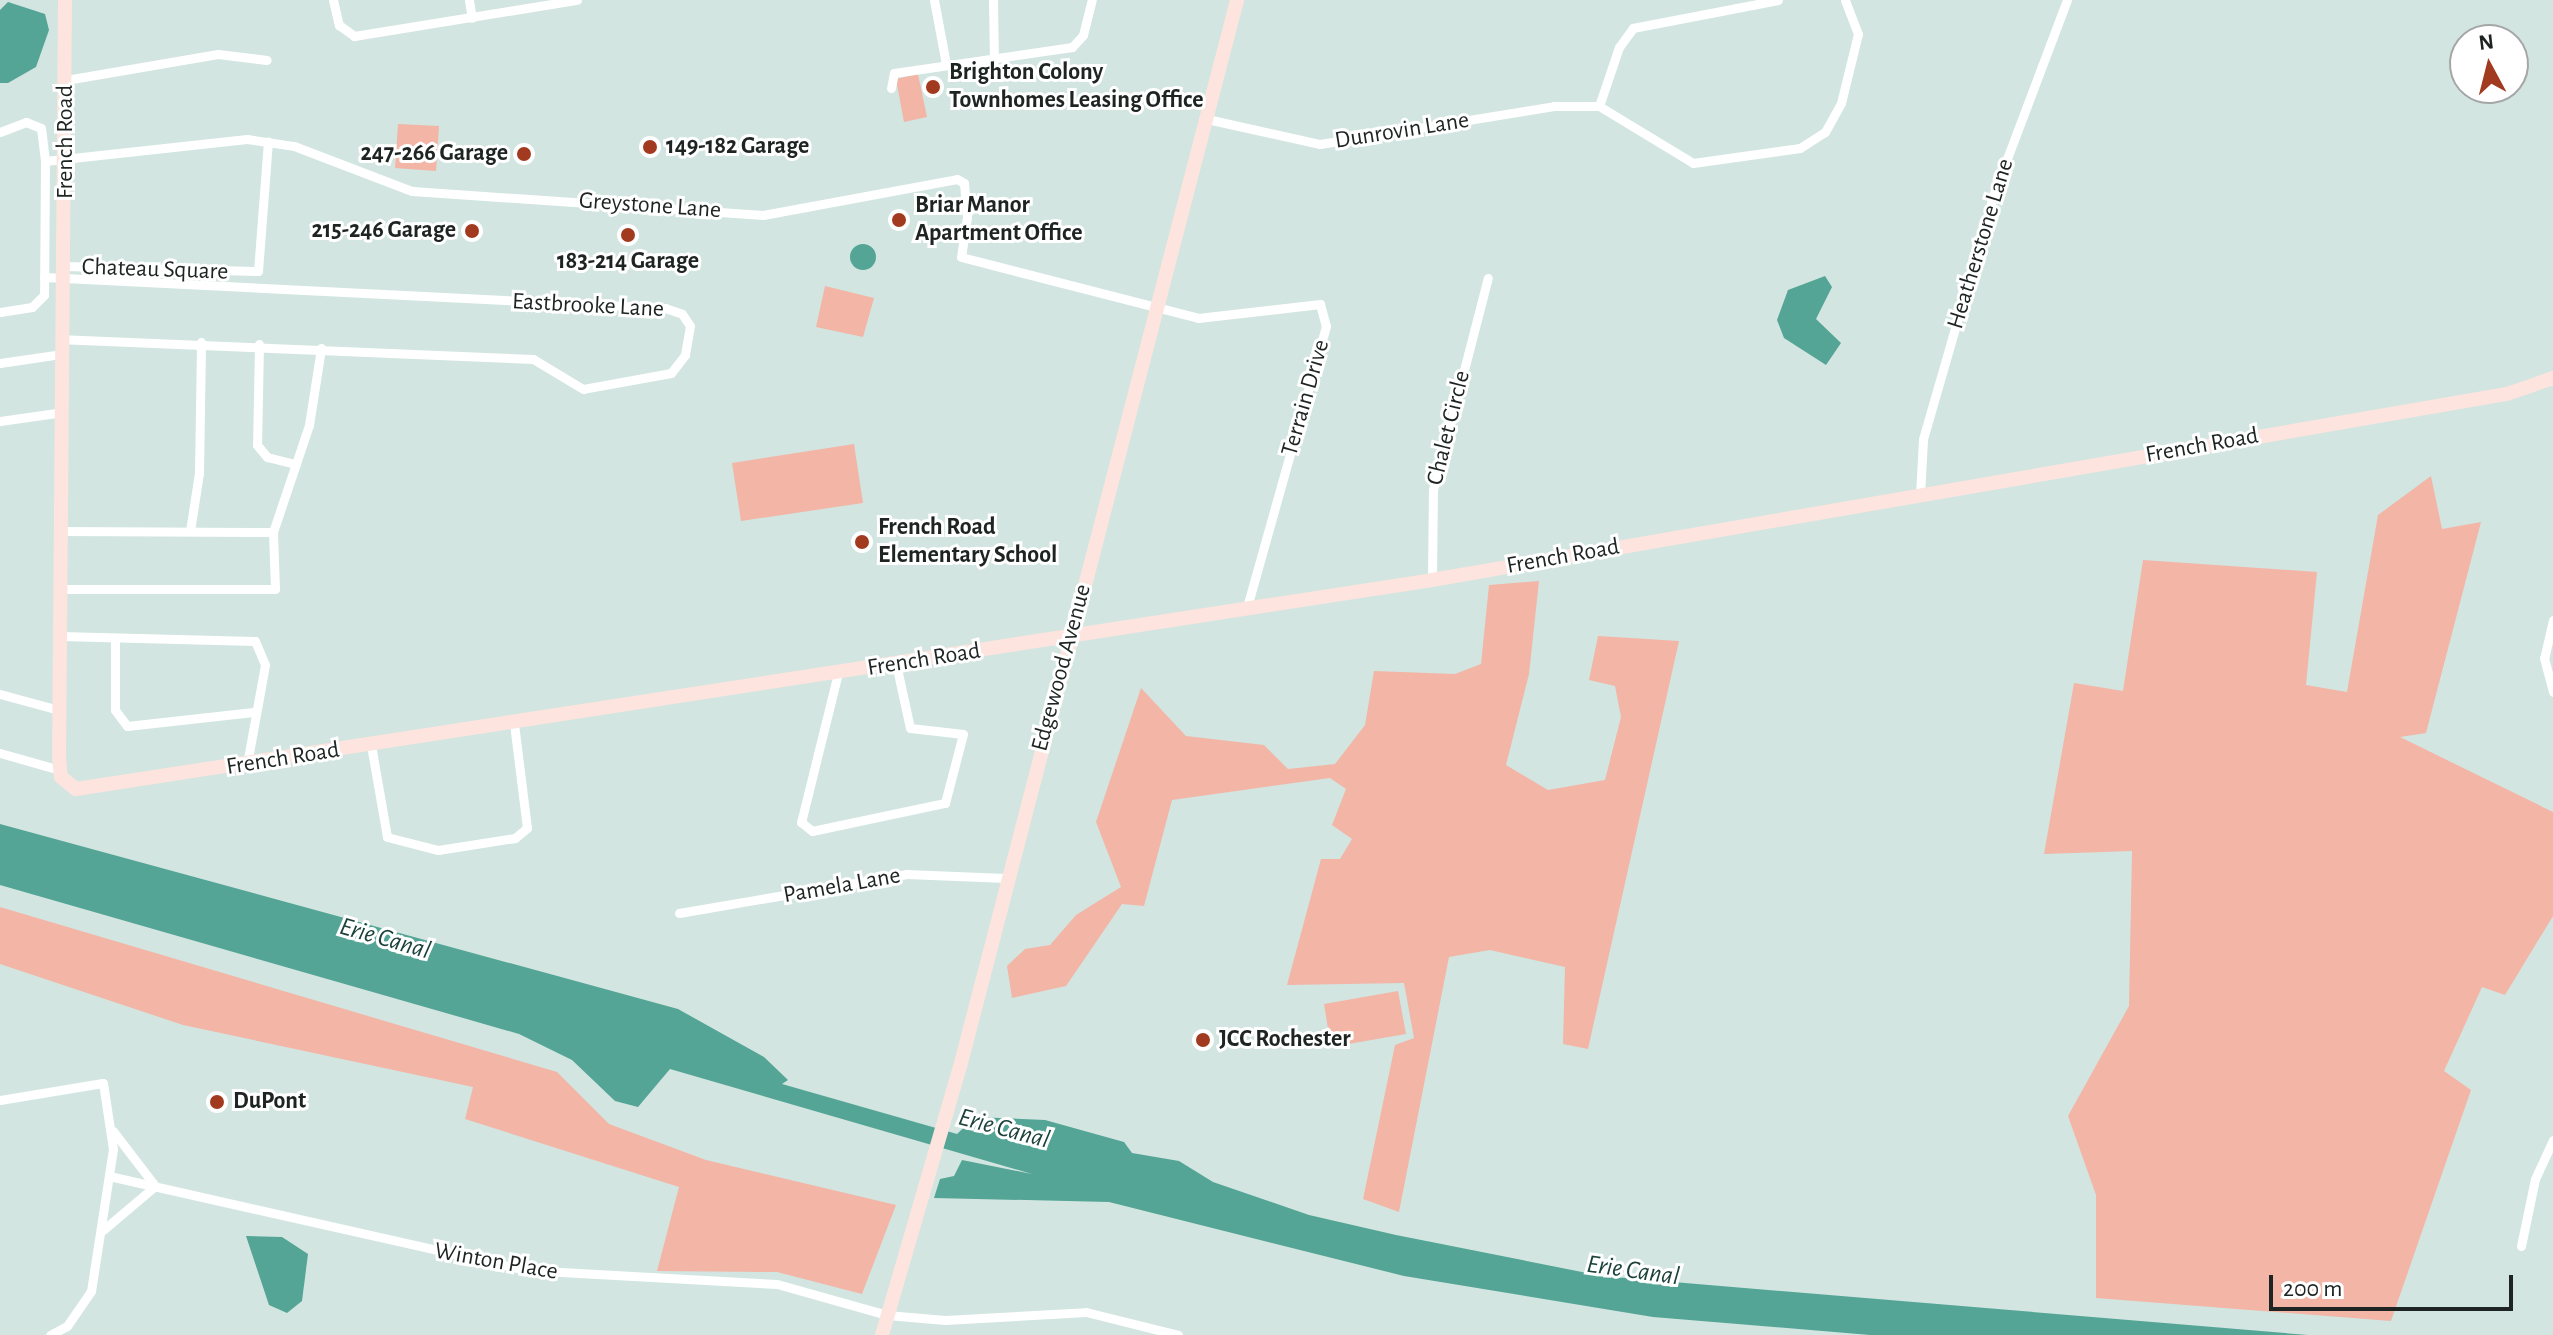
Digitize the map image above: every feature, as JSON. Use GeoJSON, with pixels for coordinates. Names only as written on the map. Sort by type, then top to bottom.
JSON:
{"type":"FeatureCollection","features":[{"type":"Feature","properties":{"kind":"street","name":"French Road"},"geometry":{"type":"LineString","coordinates":[[65,0],[59,710],[60,770],[76,789],[1432,580],[2507,394],[2553,378]]}},
{"type":"Feature","properties":{"kind":"street"},"geometry":{"type":"LineString","coordinates":[[333,0],[343,31],[360,36],[577,0]]}},
{"type":"Feature","properties":{"kind":"street"},"geometry":{"type":"LineString","coordinates":[[469,0],[472,18]]}},
{"type":"Feature","properties":{"kind":"street"},"geometry":{"type":"LineString","coordinates":[[934,0],[946,64]]}},
{"type":"Feature","properties":{"kind":"street"},"geometry":{"type":"LineString","coordinates":[[993,0],[994,61]]}},
{"type":"Feature","properties":{"kind":"street"},"geometry":{"type":"LineString","coordinates":[[891,88],[894,73],[946,64],[994,61],[1072,47],[1083,35],[1092,0]]}},
{"type":"Feature","properties":{"kind":"street","name":"Edgewood Avenue"},"geometry":{"type":"LineString","coordinates":[[882,1335],[951,1100],[1006,878],[1237,0]]}},
{"type":"Feature","properties":{"kind":"street"},"geometry":{"type":"LineString","coordinates":[[1778,0],[1633,28],[1619,47],[1599,106],[1693,163],[1800,148],[1825,132],[1841,103],[1858,24],[1845,0]]}},
{"type":"Feature","properties":{"kind":"street","name":"Heatherstone Lane"},"geometry":{"type":"LineString","coordinates":[[1920,495],[1923,439],[1994,193],[2067,0]]}},
{"type":"Feature","properties":{"kind":"street"},"geometry":{"type":"LineString","coordinates":[[66,80],[228,53],[267,60]]}},
{"type":"Feature","properties":{"kind":"street","name":"Dunrovin Lane"},"geometry":{"type":"LineString","coordinates":[[1207,119],[1320,144],[1554,106],[1599,106]]}},
{"type":"Feature","properties":{"kind":"street"},"geometry":{"type":"LineString","coordinates":[[0,132],[26,122],[41,128],[45,161],[44,277],[40,303],[0,312]]}},
{"type":"Feature","properties":{"kind":"street","name":"Greystone Lane"},"geometry":{"type":"LineString","coordinates":[[45,161],[66,161],[177,141],[268,141],[412,191],[742,214],[957,179],[964,183],[967,217],[961,257],[1156,308]]}},
{"type":"Feature","properties":{"kind":"street","name":"Chateau Square"},"geometry":{"type":"LineString","coordinates":[[64,272],[258,271],[268,141]]}},
{"type":"Feature","properties":{"kind":"street"},"geometry":{"type":"LineString","coordinates":[[44,277],[64,272]]}},
{"type":"Feature","properties":{"kind":"street","name":"Eastbrooke Lane"},"geometry":{"type":"LineString","coordinates":[[0,363],[63,346],[201,342],[259,344],[533,359],[561,381],[593,388],[671,373],[683,360],[690,326],[682,314],[665,308],[64,272]]}},
{"type":"Feature","properties":{"kind":"street","name":"Chalet Circle"},"geometry":{"type":"LineString","coordinates":[[1432,580],[1433,490],[1488,278]]}},
{"type":"Feature","properties":{"kind":"street","name":"Terrain Drive"},"geometry":{"type":"LineString","coordinates":[[1156,308],[1198,318],[1306,301],[1327,311],[1246,610]]}},
{"type":"Feature","properties":{"kind":"street"},"geometry":{"type":"LineString","coordinates":[[190,531],[199,473],[201,342]]}},
{"type":"Feature","properties":{"kind":"street"},"geometry":{"type":"LineString","coordinates":[[259,344],[257,445],[267,457],[296,464]]}},
{"type":"Feature","properties":{"kind":"street"},"geometry":{"type":"LineString","coordinates":[[61,589],[275,589],[273,532],[296,464],[321,348]]}},
{"type":"Feature","properties":{"kind":"street"},"geometry":{"type":"LineString","coordinates":[[0,421],[63,412]]}},
{"type":"Feature","properties":{"kind":"street"},"geometry":{"type":"LineString","coordinates":[[61,531],[273,532]]}},
{"type":"Feature","properties":{"kind":"street"},"geometry":{"type":"LineString","coordinates":[[2553,620],[2544,658],[2553,692]]}},
{"type":"Feature","properties":{"kind":"street"},"geometry":{"type":"LineString","coordinates":[[60,636],[255,641],[265,658],[253,712],[247,764]]}},
{"type":"Feature","properties":{"kind":"street"},"geometry":{"type":"LineString","coordinates":[[115,638],[115,710],[127,726],[253,712]]}},
{"type":"Feature","properties":{"kind":"street"},"geometry":{"type":"LineString","coordinates":[[838,673],[801,822],[812,831],[945,803],[963,734],[910,728],[896,664]]}},
{"type":"Feature","properties":{"kind":"street"},"geometry":{"type":"LineString","coordinates":[[0,694],[59,710]]}},
{"type":"Feature","properties":{"kind":"street"},"geometry":{"type":"LineString","coordinates":[[371,745],[387,837],[438,850],[515,838],[527,828],[514,723]]}},
{"type":"Feature","properties":{"kind":"street"},"geometry":{"type":"LineString","coordinates":[[0,753],[60,770]]}},
{"type":"Feature","properties":{"kind":"street","name":"Pamela Lane"},"geometry":{"type":"LineString","coordinates":[[679,913],[906,874],[1006,878]]}},
{"type":"Feature","properties":{"kind":"street"},"geometry":{"type":"LineString","coordinates":[[0,1100],[103,1083],[109,1125],[109,1176],[91,1291],[67,1326],[50,1335]]}},
{"type":"Feature","properties":{"kind":"street"},"geometry":{"type":"LineString","coordinates":[[102,1232],[155,1186],[109,1125]]}},
{"type":"Feature","properties":{"kind":"street"},"geometry":{"type":"LineString","coordinates":[[2521,1246],[2535,1179],[2553,1140]]}},
{"type":"Feature","properties":{"kind":"street","name":"Winton Place"},"geometry":{"type":"LineString","coordinates":[[109,1176],[525,1270],[777,1284],[887,1315],[945,1320],[1086,1312],[1178,1335]]}},
{"type":"Feature","properties":{"kind":"shaded area"},"geometry":{"type":"Polygon","coordinates":[[[918,74],[927,117],[904,122],[896,79],[918,74]]]}},
{"type":"Feature","properties":{"kind":"shaded area"},"geometry":{"type":"Polygon","coordinates":[[[398,124],[439,126],[436,171],[395,168],[398,124]]]}},
{"type":"Feature","properties":{"kind":"shaded area"},"geometry":{"type":"Polygon","coordinates":[[[825,286],[874,298],[863,337],[816,327],[825,286]]]}},
{"type":"Feature","properties":{"kind":"shaded area"},"geometry":{"type":"Polygon","coordinates":[[[854,444],[863,503],[741,521],[732,463],[854,444]]]}},
{"type":"Feature","properties":{"kind":"shaded area"},"geometry":{"type":"Polygon","coordinates":[[[2431,476],[2442,529],[2481,522],[2426,733],[2400,737],[2553,812],[2553,916],[2505,995],[2482,987],[2444,1071],[2471,1090],[2391,1321],[2096,1298],[2096,1195],[2068,1116],[2129,1006],[2132,851],[2044,854],[2074,683],[2123,691],[2143,560],[2317,572],[2306,685],[2347,692],[2378,515],[2431,476]]]}},
{"type":"Feature","properties":{"kind":"shaded area"},"geometry":{"type":"Polygon","coordinates":[[[1539,581],[1529,674],[1506,765],[1548,790],[1605,780],[1621,717],[1615,686],[1589,680],[1598,636],[1679,641],[1588,1049],[1563,1044],[1565,967],[1490,950],[1449,957],[1399,1212],[1363,1199],[1395,1045],[1414,1038],[1404,983],[1287,985],[1321,859],[1340,859],[1352,839],[1332,825],[1346,789],[1330,778],[1172,800],[1144,906],[1122,904],[1066,986],[1012,998],[1007,966],[1025,949],[1050,945],[1076,915],[1121,887],[1096,822],[1141,688],[1186,736],[1264,745],[1288,769],[1335,764],[1365,725],[1374,671],[1455,674],[1481,664],[1489,585],[1539,581]]]}},
{"type":"Feature","properties":{"kind":"shaded area"},"geometry":{"type":"Polygon","coordinates":[[[0,907],[557,1072],[609,1124],[706,1160],[896,1205],[862,1294],[777,1272],[657,1271],[679,1187],[465,1119],[473,1087],[183,1025],[0,964],[0,907]]]}},
{"type":"Feature","properties":{"kind":"shaded area"},"geometry":{"type":"Polygon","coordinates":[[[1398,991],[1406,1034],[1331,1047],[1324,1004],[1398,991]]]}},
{"type":"Feature","properties":{"kind":"water"},"geometry":{"type":"Polygon","coordinates":[[[8,2],[45,14],[49,30],[36,67],[8,83],[0,83],[0,10],[8,2]]]}},
{"type":"Feature","properties":{"kind":"water"},"geometry":{"type":"Polygon","coordinates":[[[863,244],[872,248],[876,257],[872,266],[863,270],[854,266],[850,257],[854,248],[863,244]]]}},
{"type":"Feature","properties":{"kind":"water"},"geometry":{"type":"Polygon","coordinates":[[[1825,276],[1832,287],[1816,319],[1841,343],[1826,365],[1784,338],[1777,320],[1788,290],[1825,276]]]}},
{"type":"Feature","properties":{"kind":"water","name":"Erie Canal"},"geometry":{"type":"Polygon","coordinates":[[[0,824],[678,1009],[764,1057],[788,1080],[782,1084],[957,1134],[975,1117],[1045,1120],[1124,1142],[1132,1153],[1179,1161],[1213,1182],[1309,1215],[1396,1235],[1602,1276],[2308,1335],[1870,1335],[1653,1317],[1404,1276],[1109,1202],[934,1198],[940,1179],[954,1176],[962,1160],[1032,1174],[670,1069],[638,1107],[615,1101],[572,1060],[519,1034],[0,885],[0,824]]]}},
{"type":"Feature","properties":{"kind":"water"},"geometry":{"type":"Polygon","coordinates":[[[246,1236],[282,1237],[308,1254],[302,1301],[287,1313],[269,1305],[246,1236]]]}},
{"type":"Feature","properties":{"kind":"place","name":"Brighton Colony Townhomes Leasing Office"},"geometry":{"type":"Point","coordinates":[933,87]}},
{"type":"Feature","properties":{"kind":"place","name":"149-182 Garage"},"geometry":{"type":"Point","coordinates":[650,147]}},
{"type":"Feature","properties":{"kind":"place","name":"247-266 Garage"},"geometry":{"type":"Point","coordinates":[524,154]}},
{"type":"Feature","properties":{"kind":"place","name":"Briar Manor Apartment Office"},"geometry":{"type":"Point","coordinates":[899,220]}},
{"type":"Feature","properties":{"kind":"place","name":"215-246 Garage"},"geometry":{"type":"Point","coordinates":[472,231]}},
{"type":"Feature","properties":{"kind":"place","name":"183-214 Garage"},"geometry":{"type":"Point","coordinates":[628,235]}},
{"type":"Feature","properties":{"kind":"place","name":"French Road Elementary School"},"geometry":{"type":"Point","coordinates":[862,542]}},
{"type":"Feature","properties":{"kind":"place","name":"JCC Rochester"},"geometry":{"type":"Point","coordinates":[1203,1040]}},
{"type":"Feature","properties":{"kind":"place","name":"DuPont"},"geometry":{"type":"Point","coordinates":[217,1102]}}]}
